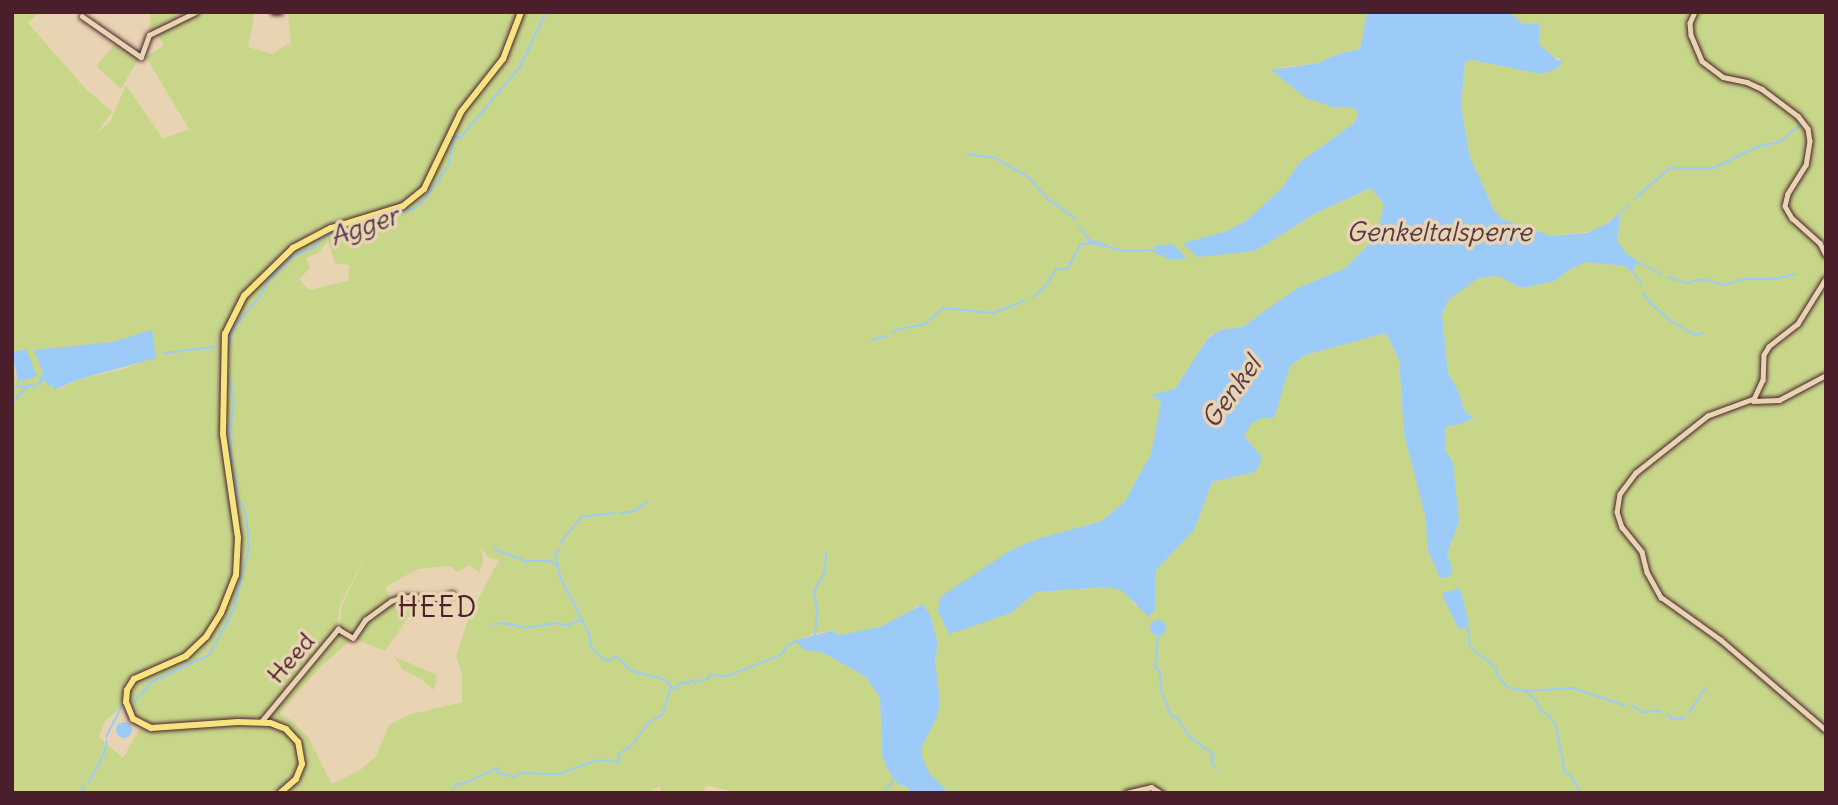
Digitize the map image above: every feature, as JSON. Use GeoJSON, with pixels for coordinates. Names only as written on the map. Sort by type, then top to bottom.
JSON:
{"type":"FeatureCollection","features":[{"type":"Feature","properties":{"kind":"main road"},"geometry":{"type":"LineString","coordinates":[[280,793],[293,784],[299,775],[302,752],[286,729],[260,723],[150,728],[133,719],[125,702],[127,690],[134,679],[186,656],[206,637],[221,613],[236,575],[238,538],[223,434],[223,354],[228,326],[252,287],[293,248],[331,228],[403,206],[424,189],[461,112],[503,59],[521,12]]}},
{"type":"Feature","properties":{"kind":"street"},"geometry":{"type":"LineString","coordinates":[[82,16],[141,57],[149,35],[195,12]]}},
{"type":"Feature","properties":{"kind":"street"},"geometry":{"type":"LineString","coordinates":[[273,12],[281,12]]}},
{"type":"Feature","properties":{"kind":"street"},"geometry":{"type":"LineString","coordinates":[[1695,12],[1690,23],[1693,44],[1711,69],[1729,80],[1747,82],[1762,89],[1804,121],[1810,141],[1808,156],[1785,206],[1792,218],[1820,243],[1826,255]]}},
{"type":"Feature","properties":{"kind":"street"},"geometry":{"type":"LineString","coordinates":[[1751,402],[1763,380],[1764,355],[1769,347],[1798,324],[1826,279]]}},
{"type":"Feature","properties":{"kind":"street"},"geometry":{"type":"LineString","coordinates":[[1826,375],[1779,400],[1751,402],[1708,416],[1636,472],[1620,495],[1618,521],[1642,552],[1647,572],[1661,597],[1721,640],[1826,730]]}},
{"type":"Feature","properties":{"kind":"street","name":"Heed"},"geometry":{"type":"LineString","coordinates":[[260,723],[338,629],[353,638],[365,621],[391,601],[402,597],[442,598],[452,594]]}},
{"type":"Feature","properties":{"kind":"street"},"geometry":{"type":"LineString","coordinates":[[1126,793],[1151,787],[1161,793]]}},
{"type":"Feature","properties":{"kind":"green space"},"geometry":{"type":"Polygon","coordinates":[[[12,12],[40,12],[28,23],[84,87],[112,112],[96,134],[110,122],[126,85],[163,139],[189,129],[146,57],[164,45],[156,32],[191,12],[255,12],[248,47],[272,54],[291,42],[288,12],[1367,12],[1360,49],[1341,53],[1318,63],[1283,67],[1333,107],[1354,108],[1358,115],[1354,123],[1299,163],[1283,187],[1247,220],[1227,231],[1183,243],[1255,251],[1316,213],[1372,188],[1384,204],[1376,237],[1345,268],[1296,289],[1242,327],[1220,330],[1207,338],[1175,389],[1152,396],[1161,402],[1151,454],[1125,501],[1102,521],[1037,539],[940,597],[1011,613],[1036,592],[1105,587],[1122,590],[1136,606],[1155,609],[1156,570],[1194,530],[1212,482],[1255,472],[1261,456],[1244,436],[1251,424],[1261,418],[1274,418],[1289,366],[1305,355],[1386,333],[1399,360],[1404,434],[1425,515],[1428,551],[1453,571],[1447,555],[1451,543],[1453,463],[1445,450],[1445,426],[1473,418],[1464,410],[1459,393],[1448,373],[1442,315],[1448,300],[1479,278],[1498,276],[1521,288],[1555,281],[1567,271],[1586,262],[1625,266],[1635,273],[1633,268],[1638,264],[1645,265],[1628,255],[1617,241],[1621,213],[1595,231],[1551,236],[1501,219],[1494,210],[1470,157],[1461,106],[1465,62],[1470,60],[1541,73],[1558,68],[1563,60],[1551,56],[1540,45],[1539,23],[1523,24],[1509,12],[1826,12],[1826,793],[949,793],[929,773],[922,756],[922,746],[937,717],[940,702],[935,661],[938,644],[918,605],[899,619],[880,627],[839,635],[832,631],[812,634],[797,641],[804,650],[822,652],[866,677],[880,698],[882,753],[887,769],[899,785],[905,785],[912,793],[738,793],[706,785],[703,793],[662,793],[659,786],[648,793],[12,793],[12,383],[15,382],[12,364],[18,382],[26,350],[12,352],[12,12]],[[352,219],[317,229],[295,243],[297,245],[352,219]],[[328,241],[318,253],[306,258],[310,268],[299,279],[309,290],[348,281],[349,265],[335,263],[328,241]],[[152,331],[112,342],[58,349],[41,380],[46,380],[60,389],[80,379],[124,369],[155,356],[152,331]],[[372,542],[340,605],[337,629],[261,718],[154,724],[133,714],[128,701],[105,721],[99,737],[123,758],[140,728],[155,731],[234,725],[278,726],[296,741],[304,762],[304,748],[294,734],[268,719],[282,695],[338,630],[352,639],[318,669],[279,714],[291,720],[308,737],[332,784],[360,770],[376,756],[389,725],[408,715],[462,702],[462,673],[456,657],[469,616],[499,560],[489,558],[481,548],[483,562],[479,573],[470,565],[457,572],[450,566],[418,569],[385,587],[391,600],[365,620],[352,637],[339,629],[342,605],[372,542]]]}},
{"type":"Feature","properties":{"kind":"green space"},"geometry":{"type":"Polygon","coordinates":[[[151,12],[189,12],[149,32],[151,12]]]}},
{"type":"Feature","properties":{"kind":"green space"},"geometry":{"type":"Polygon","coordinates":[[[117,42],[139,58],[121,89],[96,66],[117,42]]]}},
{"type":"Feature","properties":{"kind":"green space"},"geometry":{"type":"Polygon","coordinates":[[[391,601],[398,613],[417,605],[385,651],[353,638],[366,621],[391,601]]]}},
{"type":"Feature","properties":{"kind":"green space"},"geometry":{"type":"Polygon","coordinates":[[[393,656],[437,675],[434,690],[421,679],[403,670],[393,656]]]}},
{"type":"Feature","properties":{"kind":"water","name":"Genkeltalsperre"},"geometry":{"type":"Polygon","coordinates":[[[1367,12],[1509,12],[1523,24],[1539,23],[1540,45],[1558,61],[1564,59],[1558,68],[1542,74],[1471,60],[1465,62],[1461,106],[1470,157],[1494,210],[1502,219],[1551,236],[1587,233],[1608,223],[1621,211],[1617,241],[1628,255],[1647,266],[1638,264],[1633,268],[1635,275],[1625,266],[1586,262],[1567,271],[1555,281],[1521,288],[1498,276],[1479,278],[1448,300],[1442,315],[1448,373],[1459,393],[1464,410],[1473,418],[1445,427],[1445,450],[1453,463],[1459,521],[1447,554],[1453,571],[1449,577],[1440,578],[1428,551],[1425,515],[1404,434],[1399,360],[1386,333],[1305,355],[1290,366],[1274,418],[1261,418],[1251,424],[1244,436],[1261,456],[1260,465],[1255,472],[1212,482],[1194,530],[1156,570],[1155,609],[1149,617],[1121,590],[1105,587],[1036,592],[1011,613],[949,634],[938,611],[940,597],[1011,550],[1037,539],[1102,521],[1125,501],[1151,454],[1161,402],[1151,395],[1175,389],[1207,339],[1220,330],[1242,327],[1296,289],[1345,268],[1376,237],[1384,204],[1371,188],[1316,213],[1255,251],[1197,257],[1183,243],[1227,231],[1247,220],[1283,187],[1299,163],[1354,123],[1358,115],[1354,108],[1333,107],[1306,98],[1271,70],[1318,63],[1341,53],[1360,49],[1367,12]]]}},
{"type":"Feature","properties":{"kind":"water"},"geometry":{"type":"Polygon","coordinates":[[[1172,244],[1186,259],[1169,259],[1155,253],[1154,246],[1172,244]]]}},
{"type":"Feature","properties":{"kind":"water"},"geometry":{"type":"Polygon","coordinates":[[[152,330],[156,358],[80,379],[54,390],[52,385],[47,386],[46,380],[39,380],[43,373],[34,350],[112,342],[152,330]]]}},
{"type":"Feature","properties":{"kind":"water"},"geometry":{"type":"Polygon","coordinates":[[[26,349],[37,376],[18,382],[12,352],[26,349]]]}},
{"type":"Feature","properties":{"kind":"water"},"geometry":{"type":"Polygon","coordinates":[[[1460,588],[1469,623],[1460,631],[1443,593],[1460,588]]]}},
{"type":"Feature","properties":{"kind":"water"},"geometry":{"type":"Polygon","coordinates":[[[923,604],[930,615],[938,644],[935,661],[940,702],[937,717],[922,746],[922,756],[929,773],[949,793],[912,793],[905,785],[899,785],[887,769],[882,753],[880,698],[866,677],[822,652],[804,650],[795,640],[832,631],[839,635],[880,627],[923,604]]]}},
{"type":"Feature","properties":{"kind":"water"},"geometry":{"type":"Polygon","coordinates":[[[1158,620],[1164,622],[1164,634],[1158,636],[1152,634],[1150,628],[1152,622],[1158,620]]]}},
{"type":"Feature","properties":{"kind":"water"},"geometry":{"type":"Polygon","coordinates":[[[124,722],[130,724],[130,736],[124,738],[118,736],[116,730],[118,724],[124,722]]]}},
{"type":"Feature","properties":{"kind":"waterway","name":"Agger"},"geometry":{"type":"LineString","coordinates":[[448,166],[455,136],[460,138],[520,67],[546,12]]}},
{"type":"Feature","properties":{"kind":"waterway"},"geometry":{"type":"LineString","coordinates":[[1634,199],[1670,168],[1714,168],[1759,146],[1779,142],[1800,125]]}},
{"type":"Feature","properties":{"kind":"waterway"},"geometry":{"type":"LineString","coordinates":[[967,154],[995,158],[1029,178],[1049,200],[1076,219]]}},
{"type":"Feature","properties":{"kind":"waterway","name":"Agger"},"geometry":{"type":"LineString","coordinates":[[229,343],[235,326],[260,296],[269,280],[294,256],[315,247],[323,236],[414,209],[424,200],[446,169]]}},
{"type":"Feature","properties":{"kind":"waterway"},"geometry":{"type":"LineString","coordinates":[[1621,211],[1629,205]]}},
{"type":"Feature","properties":{"kind":"waterway"},"geometry":{"type":"LineString","coordinates":[[1079,226],[1089,240],[1105,245]]}},
{"type":"Feature","properties":{"kind":"waterway"},"geometry":{"type":"LineString","coordinates":[[1033,297],[1045,287],[1056,269],[1067,269],[1081,244],[1091,243],[1126,251],[1156,250]]}},
{"type":"Feature","properties":{"kind":"waterway"},"geometry":{"type":"LineString","coordinates":[[1647,266],[1661,274]]}},
{"type":"Feature","properties":{"kind":"waterway"},"geometry":{"type":"LineString","coordinates":[[1667,277],[1687,283],[1703,279],[1723,285],[1745,279],[1774,279],[1795,274]]}},
{"type":"Feature","properties":{"kind":"waterway"},"geometry":{"type":"LineString","coordinates":[[1635,275],[1642,284]]}},
{"type":"Feature","properties":{"kind":"waterway"},"geometry":{"type":"LineString","coordinates":[[1643,293],[1650,303],[1674,323],[1696,335],[1703,333]]}},
{"type":"Feature","properties":{"kind":"waterway"},"geometry":{"type":"LineString","coordinates":[[892,333],[925,324],[943,308],[993,313],[1025,301]]}},
{"type":"Feature","properties":{"kind":"waterway"},"geometry":{"type":"LineString","coordinates":[[871,340],[886,336]]}},
{"type":"Feature","properties":{"kind":"waterway"},"geometry":{"type":"LineString","coordinates":[[227,357],[230,343]]}},
{"type":"Feature","properties":{"kind":"waterway","name":"Agger"},"geometry":{"type":"LineString","coordinates":[[164,353],[216,347]]}},
{"type":"Feature","properties":{"kind":"waterway"},"geometry":{"type":"LineString","coordinates":[[228,373],[234,402],[230,435],[232,464]]}},
{"type":"Feature","properties":{"kind":"waterway","name":"Agger"},"geometry":{"type":"LineString","coordinates":[[12,403],[29,385],[33,387],[43,380]]}},
{"type":"Feature","properties":{"kind":"waterway"},"geometry":{"type":"LineString","coordinates":[[12,387],[28,386]]}},
{"type":"Feature","properties":{"kind":"waterway"},"geometry":{"type":"LineString","coordinates":[[135,701],[151,682],[209,655],[233,611],[249,548],[246,516],[242,504],[238,502],[234,470]]}},
{"type":"Feature","properties":{"kind":"waterway"},"geometry":{"type":"LineString","coordinates":[[620,513],[634,511],[647,502]]}},
{"type":"Feature","properties":{"kind":"waterway"},"geometry":{"type":"LineString","coordinates":[[561,542],[581,517],[615,513]]}},
{"type":"Feature","properties":{"kind":"waterway"},"geometry":{"type":"LineString","coordinates":[[560,548],[555,555],[560,577],[590,636],[591,647],[603,659],[610,661],[616,656],[632,671],[665,680],[671,686]]}},
{"type":"Feature","properties":{"kind":"waterway"},"geometry":{"type":"LineString","coordinates":[[494,549],[526,561],[550,561],[559,566]]}},
{"type":"Feature","properties":{"kind":"waterway"},"geometry":{"type":"LineString","coordinates":[[815,634],[817,611],[814,591],[825,572],[826,553]]}},
{"type":"Feature","properties":{"kind":"waterway"},"geometry":{"type":"LineString","coordinates":[[493,624],[503,623],[527,628],[554,623],[568,625],[580,620]]}},
{"type":"Feature","properties":{"kind":"waterway"},"geometry":{"type":"LineString","coordinates":[[1467,625],[1470,647],[1497,668],[1496,673],[1507,687],[1525,691],[1534,698],[1541,711],[1549,715],[1556,726],[1565,772],[1571,776],[1581,793]]}},
{"type":"Feature","properties":{"kind":"waterway"},"geometry":{"type":"LineString","coordinates":[[1158,638],[1155,667],[1160,672],[1161,690],[1171,715],[1177,718],[1189,736],[1213,754],[1211,761],[1216,768]]}},
{"type":"Feature","properties":{"kind":"waterway"},"geometry":{"type":"LineString","coordinates":[[451,793],[457,783],[463,784],[497,768],[498,773],[514,777],[521,773],[559,774],[597,760],[618,762],[619,754],[633,744],[648,723],[663,714],[671,686],[675,689],[682,682],[688,684],[691,680],[696,682],[708,679],[710,675],[727,676],[781,655],[787,646],[797,641]]}},
{"type":"Feature","properties":{"kind":"waterway"},"geometry":{"type":"LineString","coordinates":[[1525,691],[1573,688],[1624,705]]}},
{"type":"Feature","properties":{"kind":"waterway"},"geometry":{"type":"LineString","coordinates":[[1689,713],[1705,688]]}},
{"type":"Feature","properties":{"kind":"waterway"},"geometry":{"type":"LineString","coordinates":[[1632,705],[1643,713],[1654,710],[1661,712]]}},
{"type":"Feature","properties":{"kind":"waterway"},"geometry":{"type":"LineString","coordinates":[[106,737],[122,706]]}},
{"type":"Feature","properties":{"kind":"waterway"},"geometry":{"type":"LineString","coordinates":[[1667,714],[1672,719],[1684,718]]}},
{"type":"Feature","properties":{"kind":"waterway"},"geometry":{"type":"LineString","coordinates":[[89,782],[104,754],[107,741]]}},
{"type":"Feature","properties":{"kind":"waterway"},"geometry":{"type":"LineString","coordinates":[[884,793],[895,777]]}},
{"type":"Feature","properties":{"kind":"waterway"},"geometry":{"type":"LineString","coordinates":[[79,793],[84,787]]}},
{"type":"Feature","properties":{"kind":"district","name":"HEED"},"geometry":{"type":"Point","coordinates":[438,607]}},
{"type":"Feature","properties":{"kind":"water label","name":"Genkel"},"geometry":{"type":"Point","coordinates":[1231,392]}}]}
